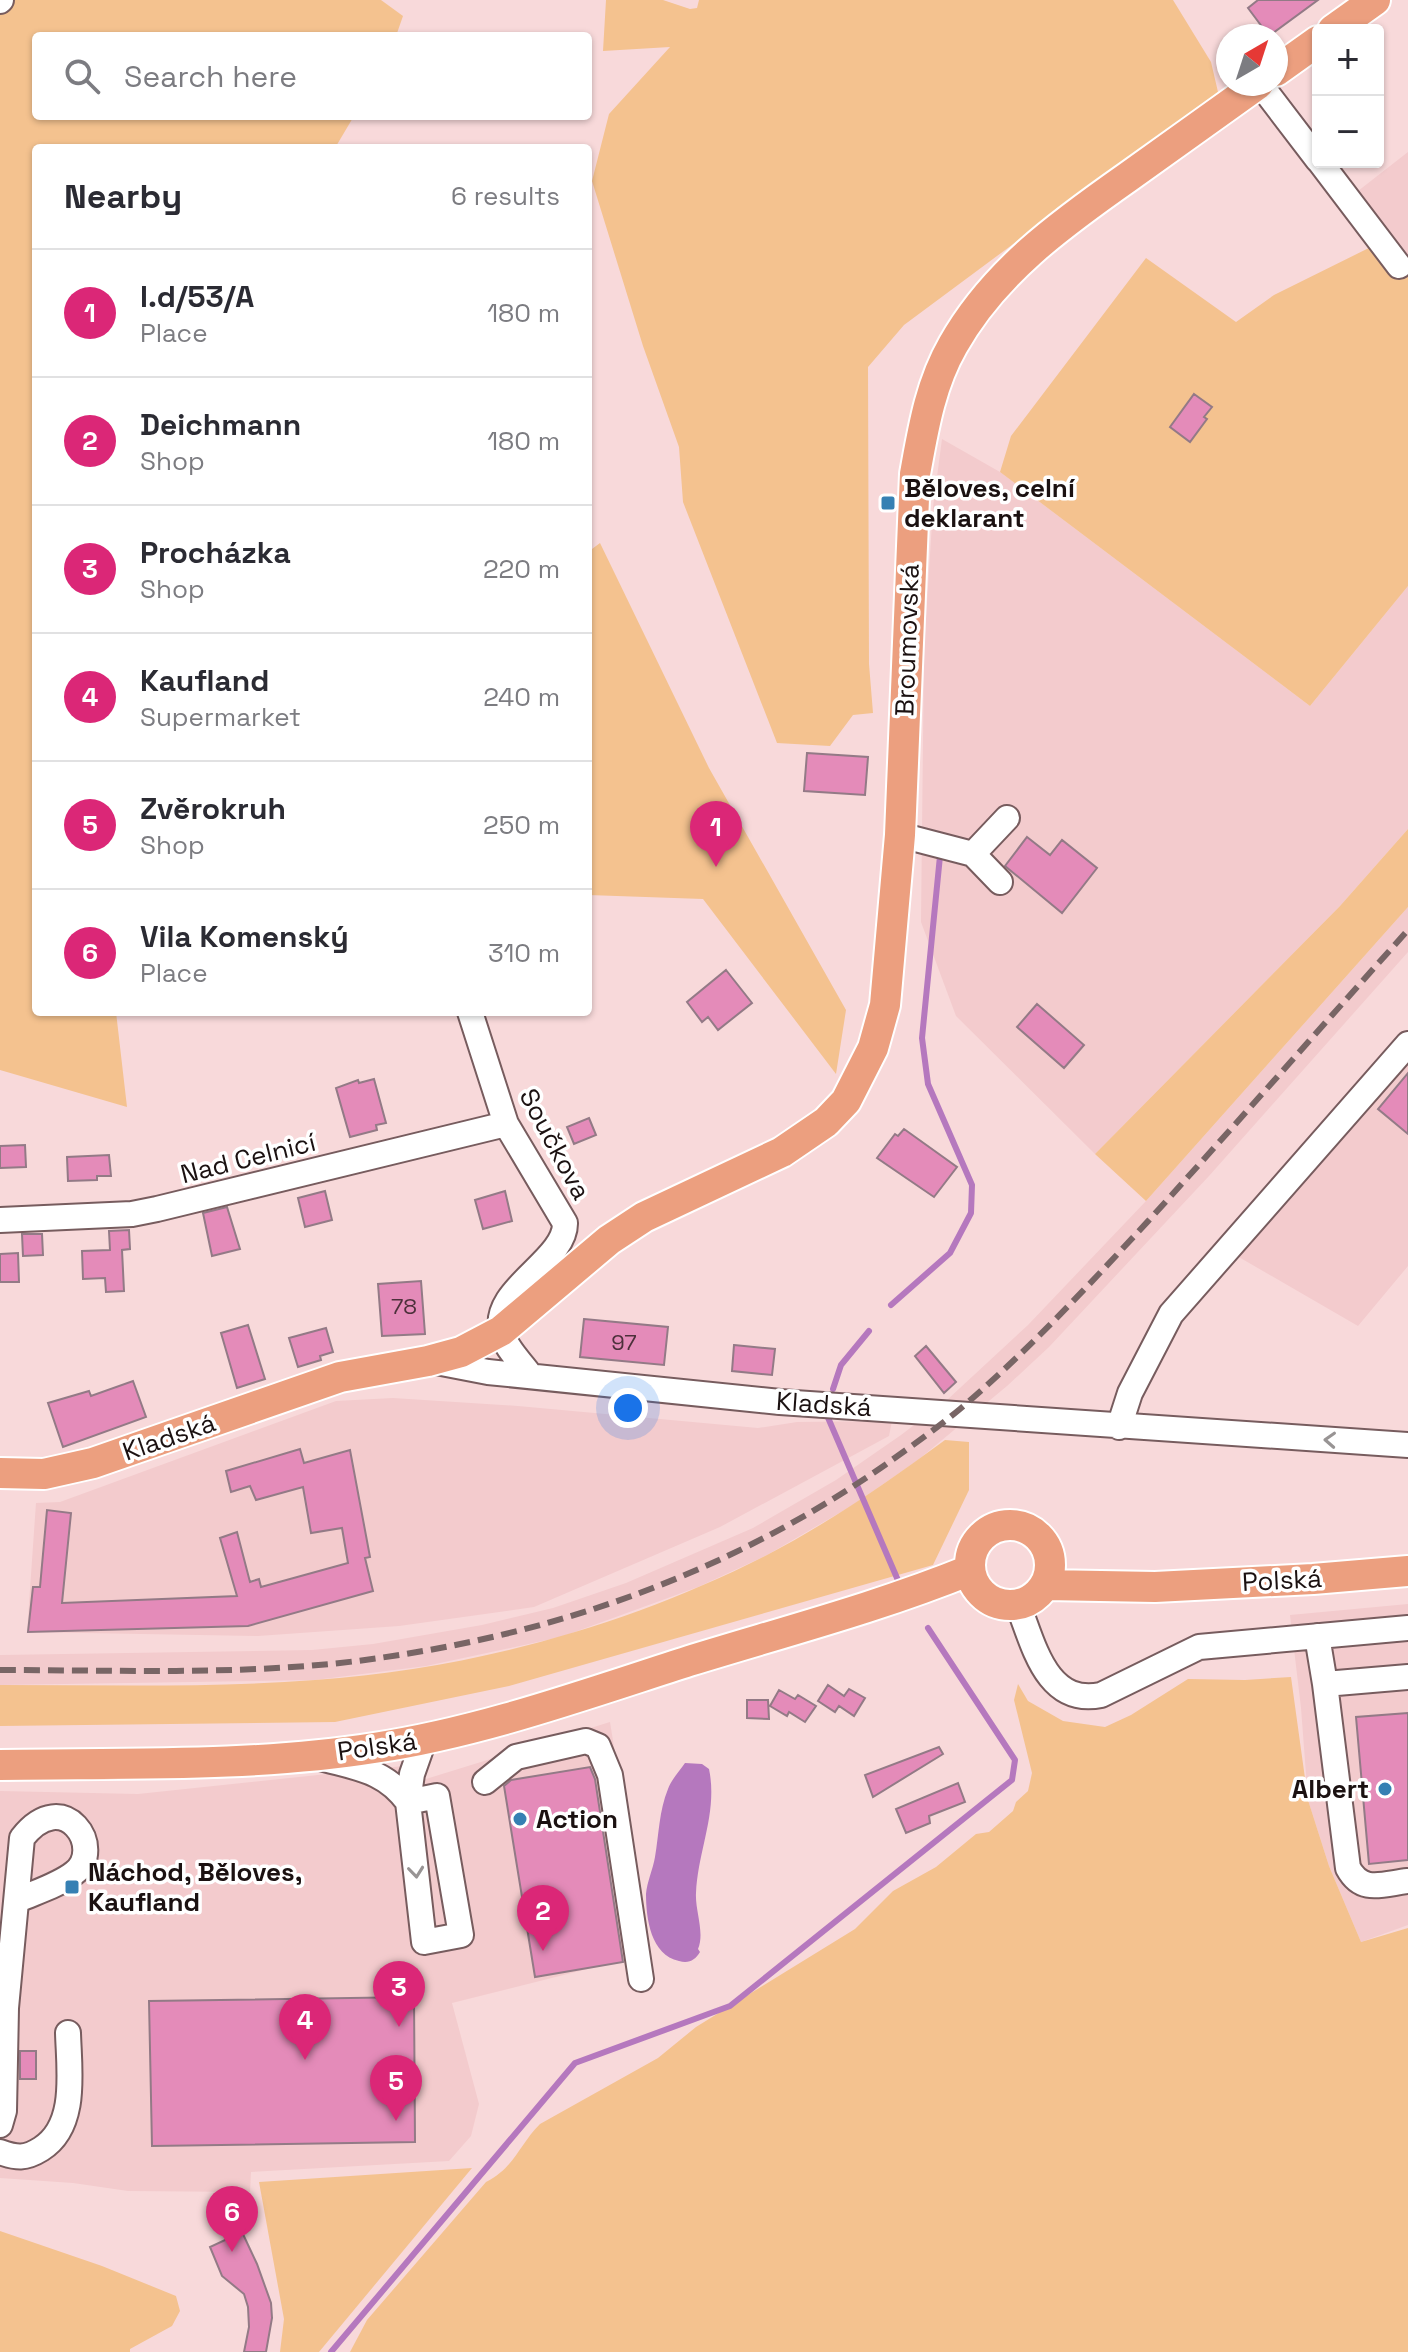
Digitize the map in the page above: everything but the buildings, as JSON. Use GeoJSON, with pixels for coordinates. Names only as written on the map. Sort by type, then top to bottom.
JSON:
{"type":"FeatureCollection","features":[{"type":"Feature","properties":{"kind":"main road"},"geometry":{"type":"LineString","coordinates":[[1339,24],[1360,4]]}},
{"type":"Feature","properties":{"kind":"main road"},"geometry":{"type":"LineString","coordinates":[[1288,62],[1312,45]]}},
{"type":"Feature","properties":{"kind":"main road","name":"Broumovská"},"geometry":{"type":"LineString","coordinates":[[644,1217],[782,1152],[826,1122],[846,1101],[873,1048],[885,1005],[900,835],[915,474],[935,383],[953,345],[999,281],[1027,254],[1075,215],[1242,96]]}},
{"type":"Feature","properties":{"kind":"main road","name":"Kladská"},"geometry":{"type":"LineString","coordinates":[[0,1473],[44,1474],[93,1463],[340,1377],[461,1352],[501,1331],[609,1240],[644,1217]]}},
{"type":"Feature","properties":{"kind":"main road"},"geometry":{"type":"LineString","coordinates":[[1004,1526],[1024,1528],[1040,1538],[1049,1555],[1036,1589],[999,1604],[977,1582],[973,1550],[978,1541],[994,1529],[1004,1526]]}},
{"type":"Feature","properties":{"kind":"main road","name":"Polská"},"geometry":{"type":"LineString","coordinates":[[1036,1589],[1155,1587],[1408,1571]]}},
{"type":"Feature","properties":{"kind":"main road","name":"Polská"},"geometry":{"type":"LineString","coordinates":[[0,1765],[189,1762],[311,1755],[424,1740],[564,1701],[741,1646],[925,1605],[977,1582]]}},
{"type":"Feature","properties":{"kind":"street","name":"Broumovská"},"geometry":{"type":"LineString","coordinates":[[1268,96],[1312,152]]}},
{"type":"Feature","properties":{"kind":"street","name":"Broumovská"},"geometry":{"type":"LineString","coordinates":[[1324,168],[1399,266]]}},
{"type":"Feature","properties":{"kind":"street"},"geometry":{"type":"LineString","coordinates":[[973,854],[1007,818]]}},
{"type":"Feature","properties":{"kind":"street"},"geometry":{"type":"LineString","coordinates":[[900,835],[973,854],[1000,882]]}},
{"type":"Feature","properties":{"kind":"street","name":"Součkova"},"geometry":{"type":"LineString","coordinates":[[471,1016],[506,1124],[565,1223],[562,1241],[505,1303],[501,1331]]}},
{"type":"Feature","properties":{"kind":"street"},"geometry":{"type":"LineString","coordinates":[[1119,1427],[1130,1393],[1171,1314],[1408,1044]]}},
{"type":"Feature","properties":{"kind":"street","name":"Nad Celnicí"},"geometry":{"type":"LineString","coordinates":[[0,1220],[132,1214],[506,1124]]}},
{"type":"Feature","properties":{"kind":"street"},"geometry":{"type":"LineString","coordinates":[[501,1331],[530,1375]]}},
{"type":"Feature","properties":{"kind":"street","name":"Kladská"},"geometry":{"type":"LineString","coordinates":[[428,1361],[488,1372],[780,1402],[1408,1445]]}},
{"type":"Feature","properties":{"kind":"street"},"geometry":{"type":"LineString","coordinates":[[1036,1589],[1045,1668],[1056,1686],[1070,1695],[1087,1698],[1101,1695],[1199,1647],[1408,1628]]}},
{"type":"Feature","properties":{"kind":"street"},"geometry":{"type":"LineString","coordinates":[[1317,1636],[1348,1868],[1354,1879],[1367,1886],[1408,1881]]}},
{"type":"Feature","properties":{"kind":"street"},"geometry":{"type":"LineString","coordinates":[[1325,1684],[1408,1677]]}},
{"type":"Feature","properties":{"kind":"street"},"geometry":{"type":"LineString","coordinates":[[408,1802],[437,1796],[461,1935],[424,1942],[408,1802],[412,1774],[424,1740]]}},
{"type":"Feature","properties":{"kind":"street"},"geometry":{"type":"LineString","coordinates":[[485,1782],[516,1757],[586,1741],[598,1746],[610,1775],[641,1979]]}},
{"type":"Feature","properties":{"kind":"street"},"geometry":{"type":"LineString","coordinates":[[311,1755],[384,1778],[396,1786],[408,1802]]}},
{"type":"Feature","properties":{"kind":"street"},"geometry":{"type":"LineString","coordinates":[[0,2125],[4,2111],[6,2008],[18,1900]]}},
{"type":"Feature","properties":{"kind":"street"},"geometry":{"type":"LineString","coordinates":[[0,2152],[18,2159],[28,2157],[50,2143],[63,2125],[69,2091],[68,2033]]}},
{"type":"Feature","properties":{"kind":"shaded area"},"geometry":{"type":"Polygon","coordinates":[[[0,0],[381,0],[403,16],[397,32],[32,32],[32,120],[352,120],[337,144],[32,144],[32,1016],[116,1016],[127,1107],[0,1070],[0,0]]]}},
{"type":"Feature","properties":{"kind":"shaded area"},"geometry":{"type":"Polygon","coordinates":[[[606,0],[663,0],[690,9],[697,8],[699,0],[1173,0],[1211,62],[1216,93],[904,325],[868,367],[869,664],[873,713],[853,715],[830,746],[777,743],[683,502],[679,447],[643,346],[592,181],[609,114],[670,47],[603,51],[606,0]]]}},
{"type":"Feature","properties":{"kind":"shaded area"},"geometry":{"type":"Polygon","coordinates":[[[1408,152],[1408,262],[1349,198],[1408,152]]]}},
{"type":"Feature","properties":{"kind":"shaded area"},"geometry":{"type":"Polygon","coordinates":[[[1389,238],[1408,262],[1408,586],[1310,706],[1000,472],[1011,436],[1146,258],[1236,322],[1274,295],[1389,238]]]}},
{"type":"Feature","properties":{"kind":"shaded area"},"geometry":{"type":"Polygon","coordinates":[[[942,439],[1000,472],[1310,706],[1408,586],[1408,829],[1340,906],[1095,1154],[956,1016],[921,922],[924,651],[933,507],[942,439]]]}},
{"type":"Feature","properties":{"kind":"shaded area"},"geometry":{"type":"Polygon","coordinates":[[[600,543],[709,768],[846,1010],[836,1074],[703,899],[592,895],[592,549],[600,543]]]}},
{"type":"Feature","properties":{"kind":"shaded area"},"geometry":{"type":"Polygon","coordinates":[[[1408,829],[1408,907],[1146,1201],[1095,1154],[1340,906],[1408,829]]]}},
{"type":"Feature","properties":{"kind":"shaded area"},"geometry":{"type":"Polygon","coordinates":[[[1408,907],[1408,952],[1209,1176],[1049,1347],[918,1460],[853,1505],[767,1555],[698,1587],[561,1637],[426,1666],[315,1680],[0,1685],[0,1655],[312,1650],[373,1644],[482,1625],[553,1608],[626,1583],[753,1528],[836,1480],[901,1435],[947,1400],[1028,1325],[1146,1201],[1408,907]]]}},
{"type":"Feature","properties":{"kind":"shaded area"},"geometry":{"type":"Polygon","coordinates":[[[1408,1064],[1408,1266],[1358,1326],[1237,1256],[1408,1064]]]}},
{"type":"Feature","properties":{"kind":"shaded area"},"geometry":{"type":"Polygon","coordinates":[[[393,1398],[758,1428],[797,1422],[892,1421],[889,1436],[720,1527],[534,1607],[399,1626],[258,1636],[27,1632],[36,1503],[60,1502],[336,1401],[393,1398]]]}},
{"type":"Feature","properties":{"kind":"shaded area"},"geometry":{"type":"Polygon","coordinates":[[[945,1440],[969,1442],[969,1490],[933,1565],[509,1686],[335,1722],[0,1726],[0,1685],[276,1683],[374,1674],[490,1654],[604,1623],[660,1603],[767,1555],[858,1501],[945,1440]]]}},
{"type":"Feature","properties":{"kind":"shaded area"},"geometry":{"type":"Polygon","coordinates":[[[1408,1604],[1408,1925],[1361,1942],[1329,1866],[1308,1800],[1290,1615],[1408,1604]]]}},
{"type":"Feature","properties":{"kind":"shaded area"},"geometry":{"type":"Polygon","coordinates":[[[1291,1677],[1308,1800],[1329,1866],[1361,1942],[1408,1928],[1408,2352],[350,2352],[367,2320],[486,2182],[504,2170],[540,2124],[658,2058],[696,2027],[855,1929],[893,1891],[936,1867],[976,1834],[989,1832],[1013,1811],[1016,1802],[1028,1791],[1032,1773],[1014,1700],[1018,1684],[1028,1701],[1063,1721],[1105,1727],[1131,1715],[1188,1679],[1291,1677]]]}},
{"type":"Feature","properties":{"kind":"shaded area"},"geometry":{"type":"Polygon","coordinates":[[[610,1722],[647,1954],[452,2003],[479,2104],[471,2136],[449,2161],[251,2172],[250,2192],[128,2191],[73,2183],[0,2178],[0,1791],[138,1794],[403,1766],[413,1783],[610,1722]]]}},
{"type":"Feature","properties":{"kind":"shaded area"},"geometry":{"type":"Polygon","coordinates":[[[685,1763],[702,1764],[709,1769],[711,1785],[696,1893],[700,1952],[686,1962],[670,1957],[656,1944],[649,1925],[646,1894],[665,1797],[671,1782],[685,1763]]]}},
{"type":"Feature","properties":{"kind":"shaded area"},"geometry":{"type":"Polygon","coordinates":[[[472,2168],[319,2352],[280,2352],[284,2319],[259,2182],[472,2168]]]}},
{"type":"Feature","properties":{"kind":"shaded area"},"geometry":{"type":"Polygon","coordinates":[[[0,2231],[102,2266],[176,2296],[180,2311],[172,2326],[130,2349],[130,2352],[0,2352],[0,2231]]]}},
{"type":"Feature","properties":{"kind":"waterway"},"geometry":{"type":"LineString","coordinates":[[891,1305],[950,1253],[971,1213],[972,1185],[928,1084],[922,1038],[940,856]]}},
{"type":"Feature","properties":{"kind":"waterway"},"geometry":{"type":"LineString","coordinates":[[833,1389],[841,1365],[869,1331]]}},
{"type":"Feature","properties":{"kind":"waterway"},"geometry":{"type":"LineString","coordinates":[[826,1413],[900,1585]]}},
{"type":"Feature","properties":{"kind":"waterway"},"geometry":{"type":"LineString","coordinates":[[331,2352],[575,2063],[730,2006],[1012,1780],[1015,1760],[928,1628]]}},
{"type":"Feature","properties":{"kind":"railway"},"geometry":{"type":"LineString","coordinates":[[0,1670],[238,1670],[333,1664],[447,1647],[514,1632],[644,1592],[767,1536],[827,1503],[885,1465],[951,1416],[1010,1364],[1150,1219],[1408,930]]}},
{"type":"Feature","properties":{"kind":"place","name":"Běloves, celní deklarant"},"geometry":{"type":"Point","coordinates":[888,503]}},
{"type":"Feature","properties":{"kind":"place","name":"I.d/53/A"},"geometry":{"type":"Point","coordinates":[716,867]}},
{"type":"Feature","properties":{"kind":"place","name":"Albert"},"geometry":{"type":"Point","coordinates":[1385,1789]}},
{"type":"Feature","properties":{"kind":"place","name":"Action"},"geometry":{"type":"Point","coordinates":[520,1819]}},
{"type":"Feature","properties":{"kind":"place","name":"Náchod, Běloves, Kaufland"},"geometry":{"type":"Point","coordinates":[72,1887]}},
{"type":"Feature","properties":{"kind":"place","name":"Deichmann"},"geometry":{"type":"Point","coordinates":[543,1951]}},
{"type":"Feature","properties":{"kind":"place","name":"Procházka"},"geometry":{"type":"Point","coordinates":[399,2027]}},
{"type":"Feature","properties":{"kind":"place","name":"Kaufland"},"geometry":{"type":"Point","coordinates":[305,2060]}},
{"type":"Feature","properties":{"kind":"place","name":"Zvěrokruh"},"geometry":{"type":"Point","coordinates":[396,2121]}},
{"type":"Feature","properties":{"kind":"place","name":"Vila Komenský"},"geometry":{"type":"Point","coordinates":[232,2252]}}]}
